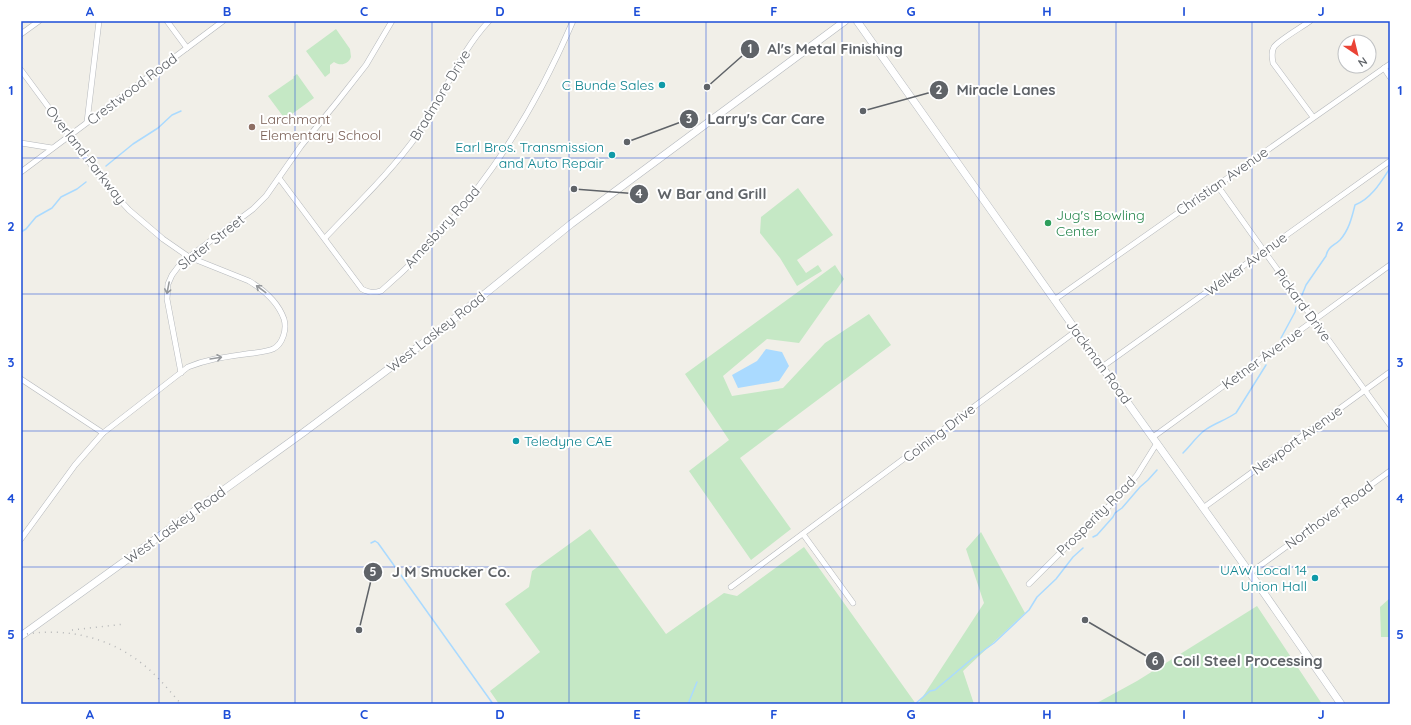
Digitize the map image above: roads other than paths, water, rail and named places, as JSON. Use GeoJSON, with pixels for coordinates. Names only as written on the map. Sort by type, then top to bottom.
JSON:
{"type":"FeatureCollection","features":[{"type":"Feature","properties":{"kind":"main road","name":"West Laskey Road"},"geometry":{"type":"LineString","coordinates":[[21,636],[304,432],[444,327],[571,224],[845,21]]}},
{"type":"Feature","properties":{"kind":"main road","name":"Jackman Road"},"geometry":{"type":"LineString","coordinates":[[857,21],[1076,331],[1250,573],[1341,704]]}},
{"type":"Feature","properties":{"kind":"street"},"geometry":{"type":"LineString","coordinates":[[21,34],[39,21]]}},
{"type":"Feature","properties":{"kind":"street"},"geometry":{"type":"LineString","coordinates":[[87,122],[100,21]]}},
{"type":"Feature","properties":{"kind":"street"},"geometry":{"type":"LineString","coordinates":[[167,21],[187,48]]}},
{"type":"Feature","properties":{"kind":"street","name":"Crestwood Road"},"geometry":{"type":"LineString","coordinates":[[21,172],[223,21]]}},
{"type":"Feature","properties":{"kind":"street","name":"Slater Street"},"geometry":{"type":"LineString","coordinates":[[181,372],[167,299],[167,290],[172,275],[177,267],[257,206],[266,196],[301,146],[366,65],[392,21]]}},
{"type":"Feature","properties":{"kind":"street","name":"Bradmore Drive"},"geometry":{"type":"LineString","coordinates":[[325,238],[393,167],[405,152],[435,108],[467,48],[489,21]]}},
{"type":"Feature","properties":{"kind":"street","name":"Amesbury Road"},"geometry":{"type":"LineString","coordinates":[[279,178],[362,289],[375,293],[381,291],[428,247],[474,194],[503,154],[534,104],[558,57],[573,21]]}},
{"type":"Feature","properties":{"kind":"street"},"geometry":{"type":"LineString","coordinates":[[1310,21],[1277,44],[1273,50],[1272,58],[1273,63],[1313,117]]}},
{"type":"Feature","properties":{"kind":"street","name":"Christian Avenue"},"geometry":{"type":"LineString","coordinates":[[1054,300],[1390,64]]}},
{"type":"Feature","properties":{"kind":"street"},"geometry":{"type":"LineString","coordinates":[[1384,68],[1390,77]]}},
{"type":"Feature","properties":{"kind":"street","name":"Overland Parkway"},"geometry":{"type":"LineString","coordinates":[[21,70],[106,185],[129,210],[163,239],[190,257],[249,281],[257,286],[267,294],[280,310],[284,321],[285,330],[280,343],[273,348],[263,351],[205,360],[188,367],[181,372]]}},
{"type":"Feature","properties":{"kind":"street"},"geometry":{"type":"LineString","coordinates":[[21,144],[52,148]]}},
{"type":"Feature","properties":{"kind":"street","name":"Welker Avenue"},"geometry":{"type":"LineString","coordinates":[[1102,367],[1390,161]]}},
{"type":"Feature","properties":{"kind":"street","name":"Pickard Drive"},"geometry":{"type":"LineString","coordinates":[[1217,185],[1390,425]]}},
{"type":"Feature","properties":{"kind":"street","name":"Ketner Avenue"},"geometry":{"type":"LineString","coordinates":[[1153,437],[1390,265]]}},
{"type":"Feature","properties":{"kind":"street","name":"Coining Drive"},"geometry":{"type":"LineString","coordinates":[[732,587],[1076,331]]}},
{"type":"Feature","properties":{"kind":"street"},"geometry":{"type":"LineString","coordinates":[[21,539],[75,465],[103,433],[181,372]]}},
{"type":"Feature","properties":{"kind":"street","name":"Newport Avenue"},"geometry":{"type":"LineString","coordinates":[[1203,508],[1390,372]]}},
{"type":"Feature","properties":{"kind":"street"},"geometry":{"type":"LineString","coordinates":[[21,379],[103,433]]}},
{"type":"Feature","properties":{"kind":"street","name":"Prosperity Road"},"geometry":{"type":"LineString","coordinates":[[1029,584],[1080,532],[1121,494],[1137,475],[1157,443]]}},
{"type":"Feature","properties":{"kind":"street","name":"Northover Road"},"geometry":{"type":"LineString","coordinates":[[1250,573],[1390,471]]}},
{"type":"Feature","properties":{"kind":"street"},"geometry":{"type":"LineString","coordinates":[[803,534],[853,603]]}},
{"type":"Feature","properties":{"kind":"water"},"geometry":{"type":"Polygon","coordinates":[[[766,349],[782,352],[789,366],[779,381],[738,388],[732,375],[757,361],[766,349]]]}},
{"type":"Feature","properties":{"kind":"waterway"},"geometry":{"type":"LineString","coordinates":[[106,166],[133,144],[158,128],[172,115],[181,111]]}},
{"type":"Feature","properties":{"kind":"waterway"},"geometry":{"type":"LineString","coordinates":[[1302,295],[1306,285],[1326,256],[1328,250],[1340,240],[1346,232],[1355,205],[1366,199],[1371,194],[1390,168]]}},
{"type":"Feature","properties":{"kind":"waterway"},"geometry":{"type":"LineString","coordinates":[[21,232],[26,229],[36,217],[52,208],[61,197],[77,189],[86,182]]}},
{"type":"Feature","properties":{"kind":"waterway"},"geometry":{"type":"LineString","coordinates":[[1281,338],[1295,312],[1296,307]]}},
{"type":"Feature","properties":{"kind":"waterway"},"geometry":{"type":"LineString","coordinates":[[1183,453],[1205,430],[1236,413],[1266,365]]}},
{"type":"Feature","properties":{"kind":"waterway"},"geometry":{"type":"LineString","coordinates":[[1093,537],[1097,535],[1115,513],[1122,508],[1157,470]]}},
{"type":"Feature","properties":{"kind":"waterway"},"geometry":{"type":"LineString","coordinates":[[371,543],[375,541],[378,543],[493,704]]}},
{"type":"Feature","properties":{"kind":"waterway"},"geometry":{"type":"LineString","coordinates":[[915,704],[994,643],[1029,610],[1037,597],[1056,579],[1073,557],[1083,548]]}},
{"type":"Feature","properties":{"kind":"waterway"},"geometry":{"type":"LineString","coordinates":[[688,704],[697,682]]}},
{"type":"Feature","properties":{"kind":"railway"},"geometry":{"type":"LineString","coordinates":[[72,630],[125,624]]}},
{"type":"Feature","properties":{"kind":"railway"},"geometry":{"type":"LineString","coordinates":[[21,635],[53,632],[68,633],[98,640],[113,646],[127,653],[146,667],[162,682],[181,704]]}},
{"type":"Feature","properties":{"kind":"place","name":"C Bunde Sales"},"geometry":{"type":"Point","coordinates":[662,85]}},
{"type":"Feature","properties":{"kind":"place","name":"Al's Metal Finishing"},"geometry":{"type":"Point","coordinates":[707,87]}},
{"type":"Feature","properties":{"kind":"place","name":"Miracle Lanes"},"geometry":{"type":"Point","coordinates":[863,111]}},
{"type":"Feature","properties":{"kind":"place","name":"Larchmont Elementary School"},"geometry":{"type":"Point","coordinates":[252,127]}},
{"type":"Feature","properties":{"kind":"place","name":"Larry's Car Care"},"geometry":{"type":"Point","coordinates":[627,142]}},
{"type":"Feature","properties":{"kind":"place","name":"Earl Bros. Transmission and Auto Repair"},"geometry":{"type":"Point","coordinates":[612,155]}},
{"type":"Feature","properties":{"kind":"place","name":"W Bar and Grill"},"geometry":{"type":"Point","coordinates":[574,189]}},
{"type":"Feature","properties":{"kind":"place","name":"Jug's Bowling Center"},"geometry":{"type":"Point","coordinates":[1048,223]}},
{"type":"Feature","properties":{"kind":"place","name":"Teledyne CAE"},"geometry":{"type":"Point","coordinates":[516,441]}},
{"type":"Feature","properties":{"kind":"place","name":"UAW Local 14 Union Hall"},"geometry":{"type":"Point","coordinates":[1315,578]}},
{"type":"Feature","properties":{"kind":"place","name":"Coil Steel Processing"},"geometry":{"type":"Point","coordinates":[1085,620]}},
{"type":"Feature","properties":{"kind":"place","name":"J M Smucker Co."},"geometry":{"type":"Point","coordinates":[359,630]}}]}
